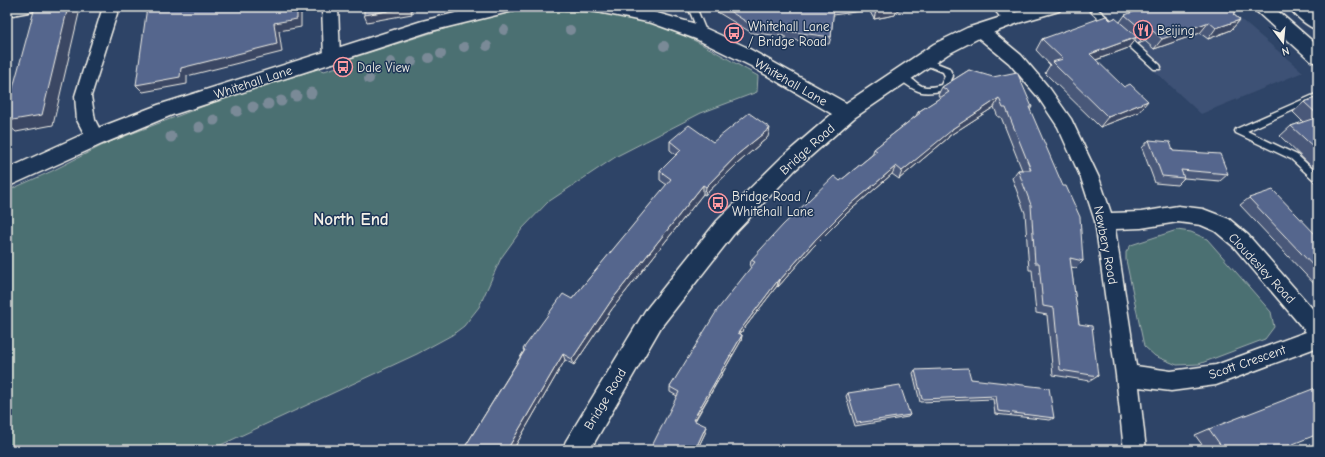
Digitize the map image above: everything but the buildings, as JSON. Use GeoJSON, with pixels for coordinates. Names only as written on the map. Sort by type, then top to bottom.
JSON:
{"type":"FeatureCollection","features":[{"type":"Feature","properties":{"kind":"street"},"geometry":{"type":"LineString","coordinates":[[7,11],[29,7]]}},
{"type":"Feature","properties":{"kind":"street"},"geometry":{"type":"LineString","coordinates":[[95,138],[86,120],[83,96],[111,7]]}},
{"type":"Feature","properties":{"kind":"street"},"geometry":{"type":"LineString","coordinates":[[330,7],[332,57]]}},
{"type":"Feature","properties":{"kind":"street","name":"Whitehall Lane"},"geometry":{"type":"LineString","coordinates":[[7,178],[95,138],[165,110],[428,25],[507,7]]}},
{"type":"Feature","properties":{"kind":"street","name":"Whitehall Lane"},"geometry":{"type":"LineString","coordinates":[[599,7],[637,14],[672,23],[703,34],[754,60],[847,114]]}},
{"type":"Feature","properties":{"kind":"street","name":"Bridge Road"},"geometry":{"type":"LineString","coordinates":[[575,450],[653,319],[725,228],[788,164],[847,114],[942,49],[981,30],[1006,13],[1053,7]]}},
{"type":"Feature","properties":{"kind":"street"},"geometry":{"type":"LineString","coordinates":[[1262,7],[1318,56]]}},
{"type":"Feature","properties":{"kind":"street"},"geometry":{"type":"LineString","coordinates":[[1298,7],[1318,24]]}},
{"type":"Feature","properties":{"kind":"street","name":"Newbery Road"},"geometry":{"type":"LineString","coordinates":[[981,30],[1015,59],[1044,93],[1065,124],[1090,178],[1104,221],[1135,450]]}},
{"type":"Feature","properties":{"kind":"street","name":"Cloudesley Road"},"geometry":{"type":"LineString","coordinates":[[1104,221],[1141,220],[1178,214],[1203,216],[1222,225],[1241,241],[1318,330]]}},
{"type":"Feature","properties":{"kind":"street","name":"Scott Crescent"},"geometry":{"type":"LineString","coordinates":[[1126,375],[1171,381],[1216,375],[1318,337]]}},
{"type":"Feature","properties":{"kind":"lane"},"geometry":{"type":"LineString","coordinates":[[692,7],[703,34]]}},
{"type":"Feature","properties":{"kind":"lane"},"geometry":{"type":"LineString","coordinates":[[1090,7],[1157,67]]}},
{"type":"Feature","properties":{"kind":"lane"},"geometry":{"type":"LineString","coordinates":[[901,76],[915,86],[929,92],[944,87],[949,76],[946,70],[924,61]]}},
{"type":"Feature","properties":{"kind":"lane"},"geometry":{"type":"LineString","coordinates":[[1318,96],[1239,132],[1294,157],[1318,179]]}},
{"type":"Feature","properties":{"kind":"path"},"geometry":{"type":"LineString","coordinates":[[921,450],[934,448],[986,448],[1010,450]]}},
{"type":"Feature","properties":{"kind":"shaded area"},"geometry":{"type":"Polygon","coordinates":[[[1226,7],[1303,72],[1201,114],[1109,29],[1226,7]]]}},
{"type":"Feature","properties":{"kind":"green space"},"geometry":{"type":"Polygon","coordinates":[[[519,9],[574,11],[610,15],[663,27],[700,43],[758,76],[757,92],[701,113],[617,156],[548,202],[522,229],[501,258],[479,307],[464,326],[452,335],[417,354],[210,450],[7,450],[7,191],[52,171],[107,143],[233,95],[318,69],[324,71],[337,67],[339,62],[491,14],[519,9]]]}},
{"type":"Feature","properties":{"kind":"green space"},"geometry":{"type":"Polygon","coordinates":[[[1177,230],[1191,232],[1207,239],[1271,312],[1274,327],[1265,339],[1199,364],[1177,365],[1155,356],[1144,346],[1126,260],[1126,252],[1131,245],[1177,230]]]}},
{"type":"Feature","properties":{"kind":"place","name":"Beijing"},"geometry":{"type":"Point","coordinates":[1143,30]}},
{"type":"Feature","properties":{"kind":"place","name":"Whitehall Lane / Bridge Road"},"geometry":{"type":"Point","coordinates":[734,33]}},
{"type":"Feature","properties":{"kind":"place","name":"Dale View"},"geometry":{"type":"Point","coordinates":[343,67]}},
{"type":"Feature","properties":{"kind":"place","name":"Bridge Road / Whitehall Lane"},"geometry":{"type":"Point","coordinates":[718,203]}},
{"type":"Feature","properties":{"kind":"district","name":"North End"},"geometry":{"type":"Point","coordinates":[351,219]}}]}
